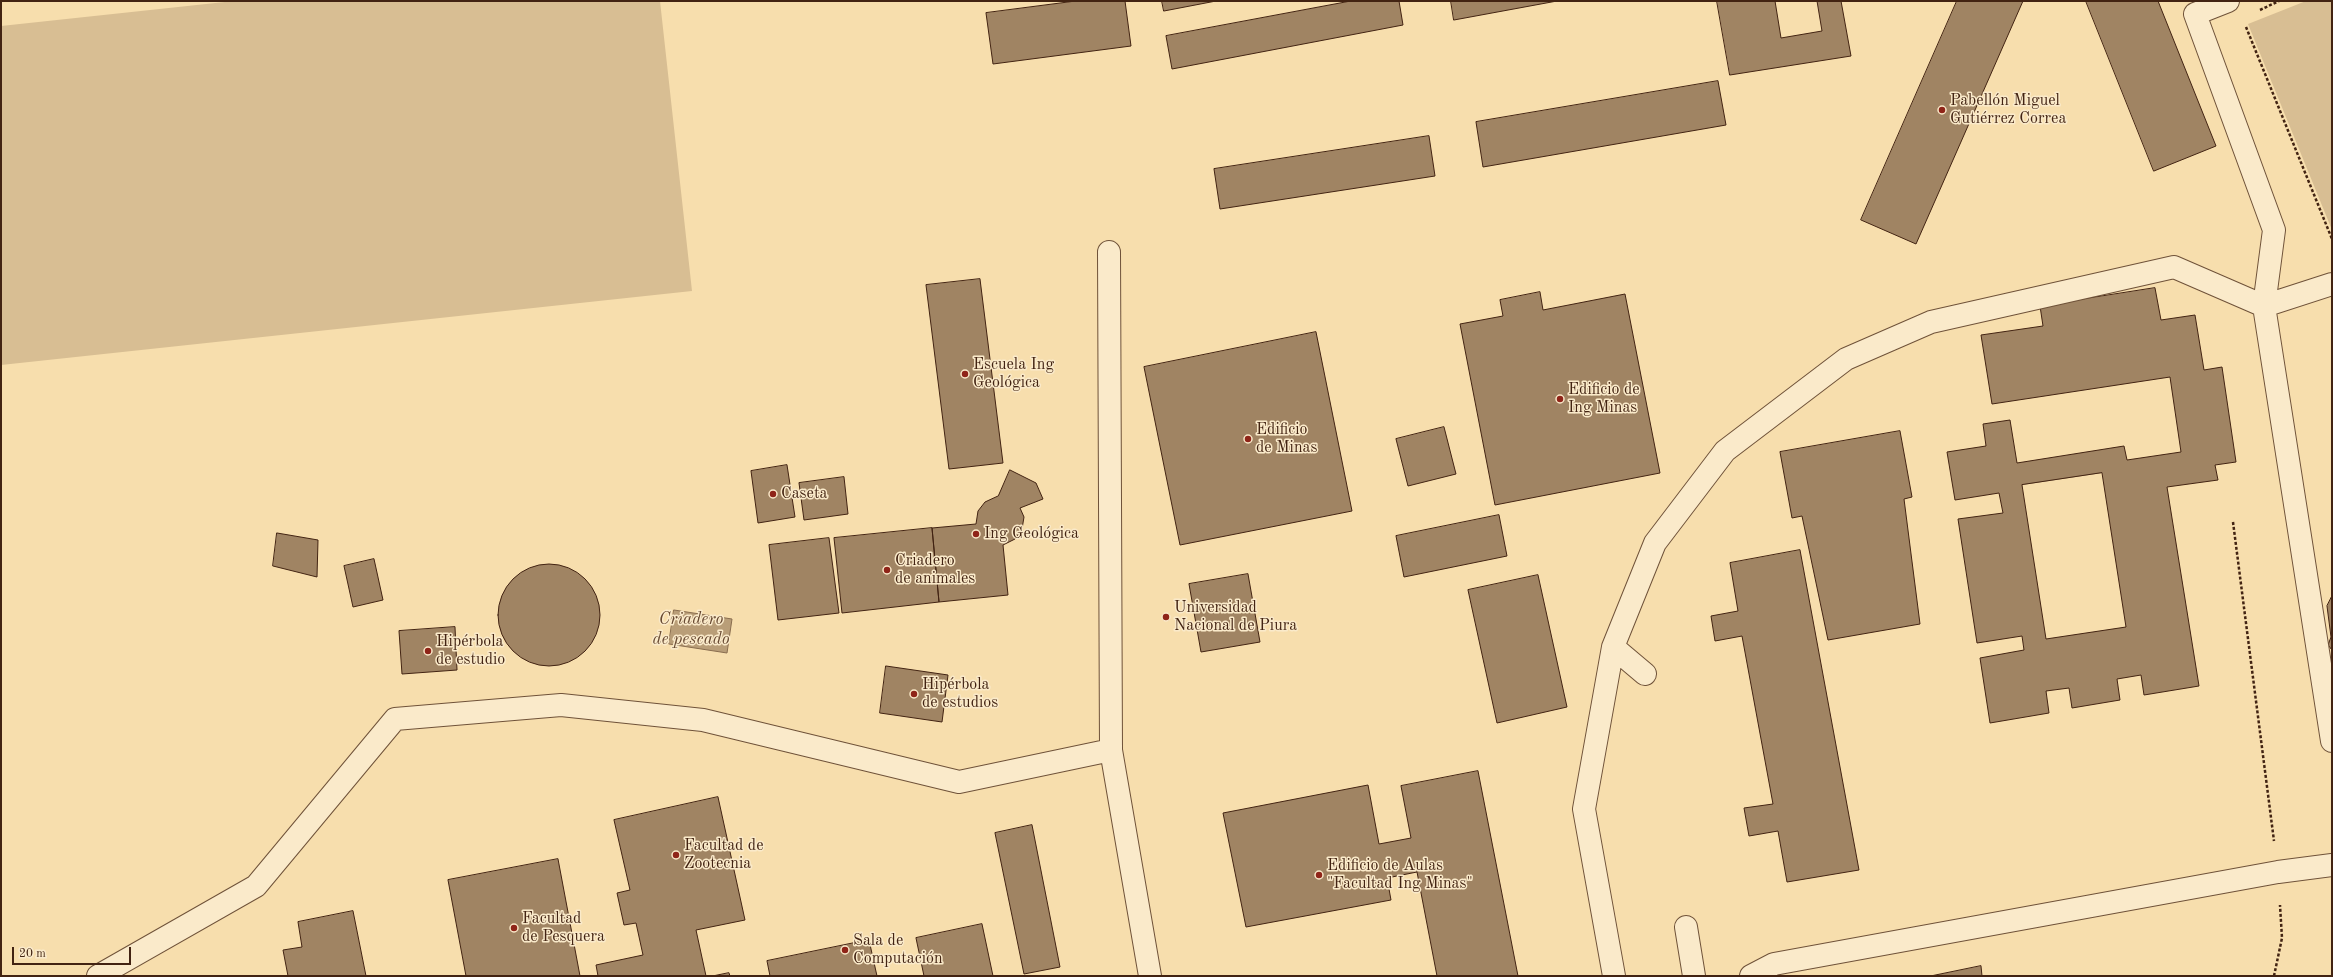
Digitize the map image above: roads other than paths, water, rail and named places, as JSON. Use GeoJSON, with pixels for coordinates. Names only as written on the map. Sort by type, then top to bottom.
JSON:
{"type":"FeatureCollection","features":[{"type":"Feature","properties":{"kind":"lane"},"geometry":{"type":"LineString","coordinates":[[2228,1],[2195,14],[2274,230],[2264,306],[2332,741]]}},
{"type":"Feature","properties":{"kind":"lane"},"geometry":{"type":"LineString","coordinates":[[1109,252],[1112,750],[1150,976]]}},
{"type":"Feature","properties":{"kind":"lane"},"geometry":{"type":"LineString","coordinates":[[1614,976],[1584,809],[1613,647],[1655,543],[1725,451],[1846,359],[1931,322],[2174,267],[2264,306],[2332,284]]}},
{"type":"Feature","properties":{"kind":"lane"},"geometry":{"type":"LineString","coordinates":[[1613,647],[1645,674]]}},
{"type":"Feature","properties":{"kind":"lane"},"geometry":{"type":"LineString","coordinates":[[98,976],[256,886],[395,719],[561,705],[696,719],[959,782],[1112,750]]}},
{"type":"Feature","properties":{"kind":"lane"},"geometry":{"type":"LineString","coordinates":[[1751,976],[1774,964],[2278,872],[2332,865]]}},
{"type":"Feature","properties":{"kind":"lane"},"geometry":{"type":"LineString","coordinates":[[1686,928],[1694,976]]}},
{"type":"Feature","properties":{"kind":"water","name":"Criadero de pescado"},"geometry":{"type":"Polygon","coordinates":[[[674,610],[732,619],[727,653],[669,644],[674,610]]]}},
{"type":"Feature","properties":{"kind":"place","name":"Pabellón Miguel Gutiérrez Correa"},"geometry":{"type":"Point","coordinates":[1942,110]}},
{"type":"Feature","properties":{"kind":"place","name":"Escuela Ing Geológica"},"geometry":{"type":"Point","coordinates":[965,374]}},
{"type":"Feature","properties":{"kind":"place","name":"Edificio de Ing Minas"},"geometry":{"type":"Point","coordinates":[1560,399]}},
{"type":"Feature","properties":{"kind":"place","name":"Edificio de Minas"},"geometry":{"type":"Point","coordinates":[1248,439]}},
{"type":"Feature","properties":{"kind":"place","name":"Caseta"},"geometry":{"type":"Point","coordinates":[773,494]}},
{"type":"Feature","properties":{"kind":"place","name":"Ing Geológica"},"geometry":{"type":"Point","coordinates":[976,534]}},
{"type":"Feature","properties":{"kind":"place","name":"Criadero de animales"},"geometry":{"type":"Point","coordinates":[887,570]}},
{"type":"Feature","properties":{"kind":"place","name":"Universidad Nacional de Piura"},"geometry":{"type":"Point","coordinates":[1166,617]}},
{"type":"Feature","properties":{"kind":"place","name":"Hipérbola de estudio"},"geometry":{"type":"Point","coordinates":[428,651]}},
{"type":"Feature","properties":{"kind":"place","name":"Hipérbola de estudios"},"geometry":{"type":"Point","coordinates":[914,694]}},
{"type":"Feature","properties":{"kind":"place","name":"Facultad de Zootecnia"},"geometry":{"type":"Point","coordinates":[676,855]}},
{"type":"Feature","properties":{"kind":"place","name":"Edificio de Aulas \"Facultad Ing Minas\""},"geometry":{"type":"Point","coordinates":[1319,875]}},
{"type":"Feature","properties":{"kind":"place","name":"Facultad de Pesquera"},"geometry":{"type":"Point","coordinates":[514,928]}},
{"type":"Feature","properties":{"kind":"place","name":"Sala de Computación"},"geometry":{"type":"Point","coordinates":[845,950]}}]}
